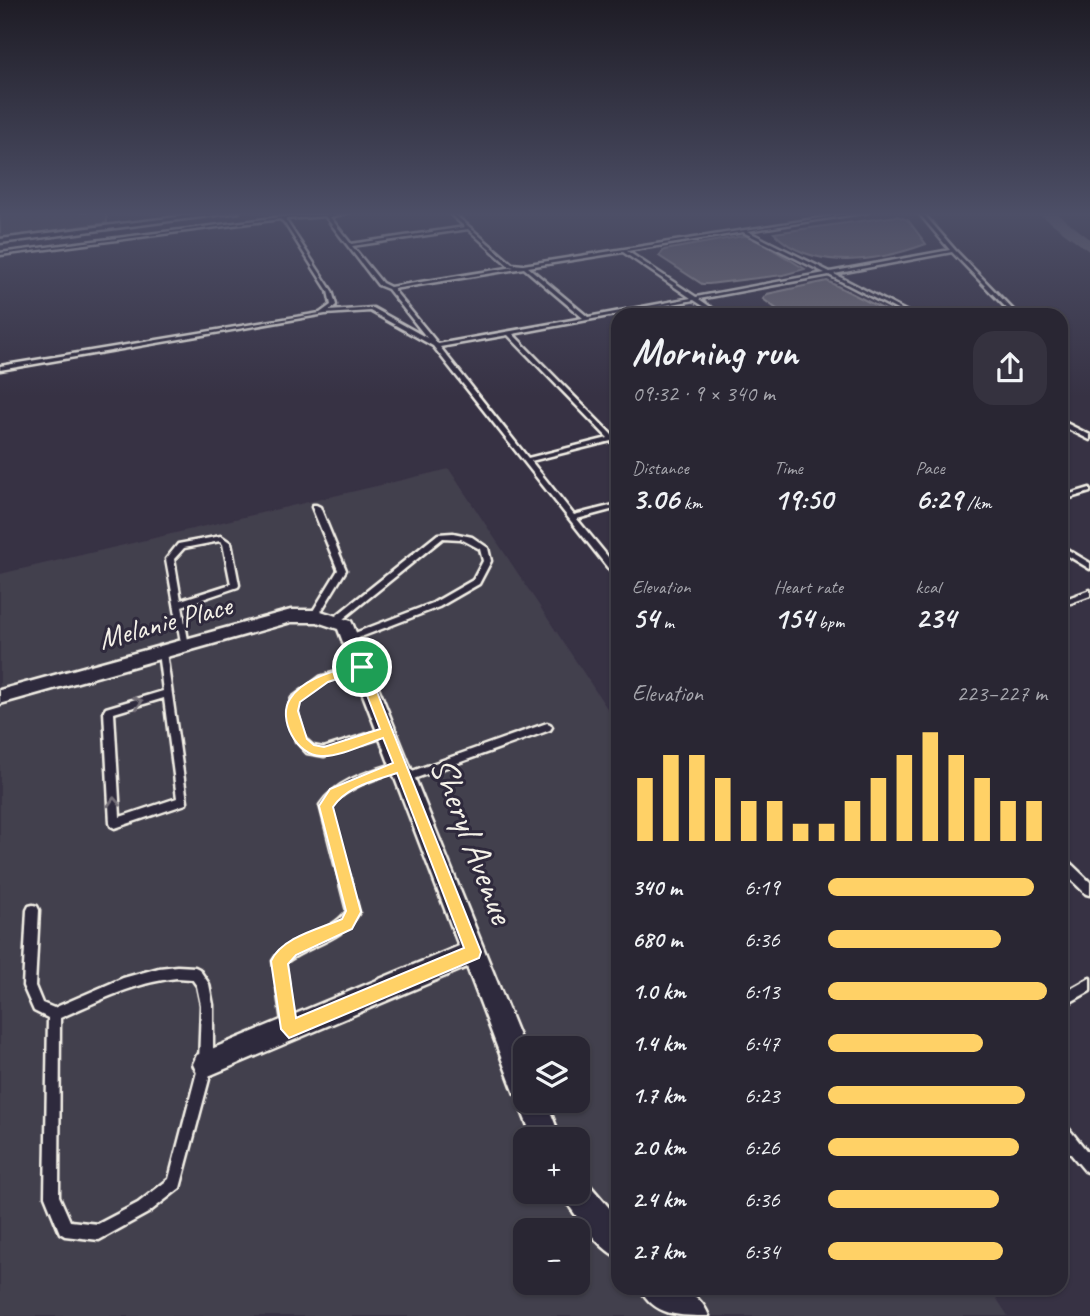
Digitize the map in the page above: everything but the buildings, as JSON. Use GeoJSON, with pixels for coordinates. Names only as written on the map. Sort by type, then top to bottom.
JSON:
{"type":"FeatureCollection","features":[{"type":"Feature","properties":{"kind":"street","name":"Melanie Place"},"geometry":{"type":"LineString","coordinates":[[0,697],[291,617],[314,616],[344,628]]}},
{"type":"Feature","properties":{"kind":"street","name":"Sheryl Avenue"},"geometry":{"type":"LineString","coordinates":[[344,628],[362,667],[513,1053]]}},
{"type":"Feature","properties":{"kind":"street"},"geometry":{"type":"LineString","coordinates":[[206,1064],[474,952]]}},
{"type":"Feature","properties":{"kind":"street"},"geometry":{"type":"LineString","coordinates":[[587,1204],[611,1233]]}},
{"type":"Feature","properties":{"kind":"street"},"geometry":{"type":"LineString","coordinates":[[665,1295],[693,1316]]}},
{"type":"Feature","properties":{"kind":"lane"},"geometry":{"type":"LineString","coordinates":[[318,273],[334,299],[334,306],[322,314]]}},
{"type":"Feature","properties":{"kind":"lane"},"geometry":{"type":"LineString","coordinates":[[372,273],[380,284],[390,288],[611,566]]}},
{"type":"Feature","properties":{"kind":"lane"},"geometry":{"type":"LineString","coordinates":[[390,288],[483,273]]}},
{"type":"Feature","properties":{"kind":"lane"},"geometry":{"type":"LineString","coordinates":[[532,273],[587,318]]}},
{"type":"Feature","properties":{"kind":"lane"},"geometry":{"type":"LineString","coordinates":[[658,273],[710,308]]}},
{"type":"Feature","properties":{"kind":"lane"},"geometry":{"type":"LineString","coordinates":[[641,308],[834,273]]}},
{"type":"Feature","properties":{"kind":"lane"},"geometry":{"type":"LineString","coordinates":[[975,273],[1009,308]]}},
{"type":"Feature","properties":{"kind":"lane"},"geometry":{"type":"LineString","coordinates":[[831,274],[897,308]]}},
{"type":"Feature","properties":{"kind":"lane"},"geometry":{"type":"LineString","coordinates":[[0,368],[322,314],[371,309],[437,346],[611,314]]}},
{"type":"Feature","properties":{"kind":"lane"},"geometry":{"type":"LineString","coordinates":[[509,333],[611,435]]}},
{"type":"Feature","properties":{"kind":"lane"},"geometry":{"type":"LineString","coordinates":[[1068,426],[1090,438]]}},
{"type":"Feature","properties":{"kind":"lane"},"geometry":{"type":"LineString","coordinates":[[526,460],[611,441]]}},
{"type":"Feature","properties":{"kind":"lane"},"geometry":{"type":"LineString","coordinates":[[1068,496],[1090,489]]}},
{"type":"Feature","properties":{"kind":"lane"},"geometry":{"type":"LineString","coordinates":[[314,616],[342,570],[316,507]]}},
{"type":"Feature","properties":{"kind":"lane"},"geometry":{"type":"LineString","coordinates":[[572,518],[611,508]]}},
{"type":"Feature","properties":{"kind":"lane"},"geometry":{"type":"LineString","coordinates":[[455,534],[471,538],[484,548],[487,561],[477,582],[436,605],[344,628],[441,536],[455,534]]}},
{"type":"Feature","properties":{"kind":"lane"},"geometry":{"type":"LineString","coordinates":[[178,604],[235,585],[227,543],[221,538],[181,546],[173,552],[170,559],[178,604],[186,646]]}},
{"type":"Feature","properties":{"kind":"lane"},"geometry":{"type":"LineString","coordinates":[[1068,552],[1090,567]]}},
{"type":"Feature","properties":{"kind":"lane"},"geometry":{"type":"LineString","coordinates":[[1068,601],[1090,593]]}},
{"type":"Feature","properties":{"kind":"lane"},"geometry":{"type":"LineString","coordinates":[[162,652],[182,801],[115,824],[108,711],[167,694]]}},
{"type":"Feature","properties":{"kind":"lane"},"geometry":{"type":"LineString","coordinates":[[362,667],[323,679],[295,700],[292,711],[301,741],[310,750],[324,752],[387,732]]}},
{"type":"Feature","properties":{"kind":"lane"},"geometry":{"type":"LineString","coordinates":[[289,1029],[279,961],[290,949],[347,924],[353,912],[326,806],[335,793],[354,783],[403,772],[547,727]]}},
{"type":"Feature","properties":{"kind":"lane"},"geometry":{"type":"LineString","coordinates":[[1068,869],[1090,890]]}},
{"type":"Feature","properties":{"kind":"lane"},"geometry":{"type":"LineString","coordinates":[[33,910],[29,986],[38,1007],[54,1014],[140,979],[176,969],[195,972],[204,984],[207,1005],[206,1064],[175,1183],[143,1208],[99,1232],[65,1228],[52,1196],[54,1014]]}},
{"type":"Feature","properties":{"kind":"lane"},"geometry":{"type":"LineString","coordinates":[[1068,997],[1090,984]]}},
{"type":"Feature","properties":{"kind":"lane"},"geometry":{"type":"LineString","coordinates":[[1068,1139],[1090,1166]]}},
{"type":"Feature","properties":{"kind":"shaded area"},"geometry":{"type":"Polygon","coordinates":[[[686,273],[789,273],[783,275],[702,284],[686,273]]]}},
{"type":"Feature","properties":{"kind":"shaded area"},"geometry":{"type":"Polygon","coordinates":[[[827,281],[881,308],[775,308],[763,299],[767,294],[827,281]]]}},
{"type":"Feature","properties":{"kind":"shaded area"},"geometry":{"type":"Polygon","coordinates":[[[449,469],[611,714],[611,1295],[994,1295],[1008,1316],[0,1316],[0,574],[449,469]]]}},
{"type":"Feature","properties":{"kind":"route"},"geometry":{"type":"LineString","coordinates":[[362,667],[323,679],[295,700],[292,711],[301,741],[310,750],[324,752],[340,748],[387,732],[474,952],[289,1029],[279,961],[290,949],[347,924],[353,912],[326,806],[335,793],[400,766],[362,667]]}}]}
